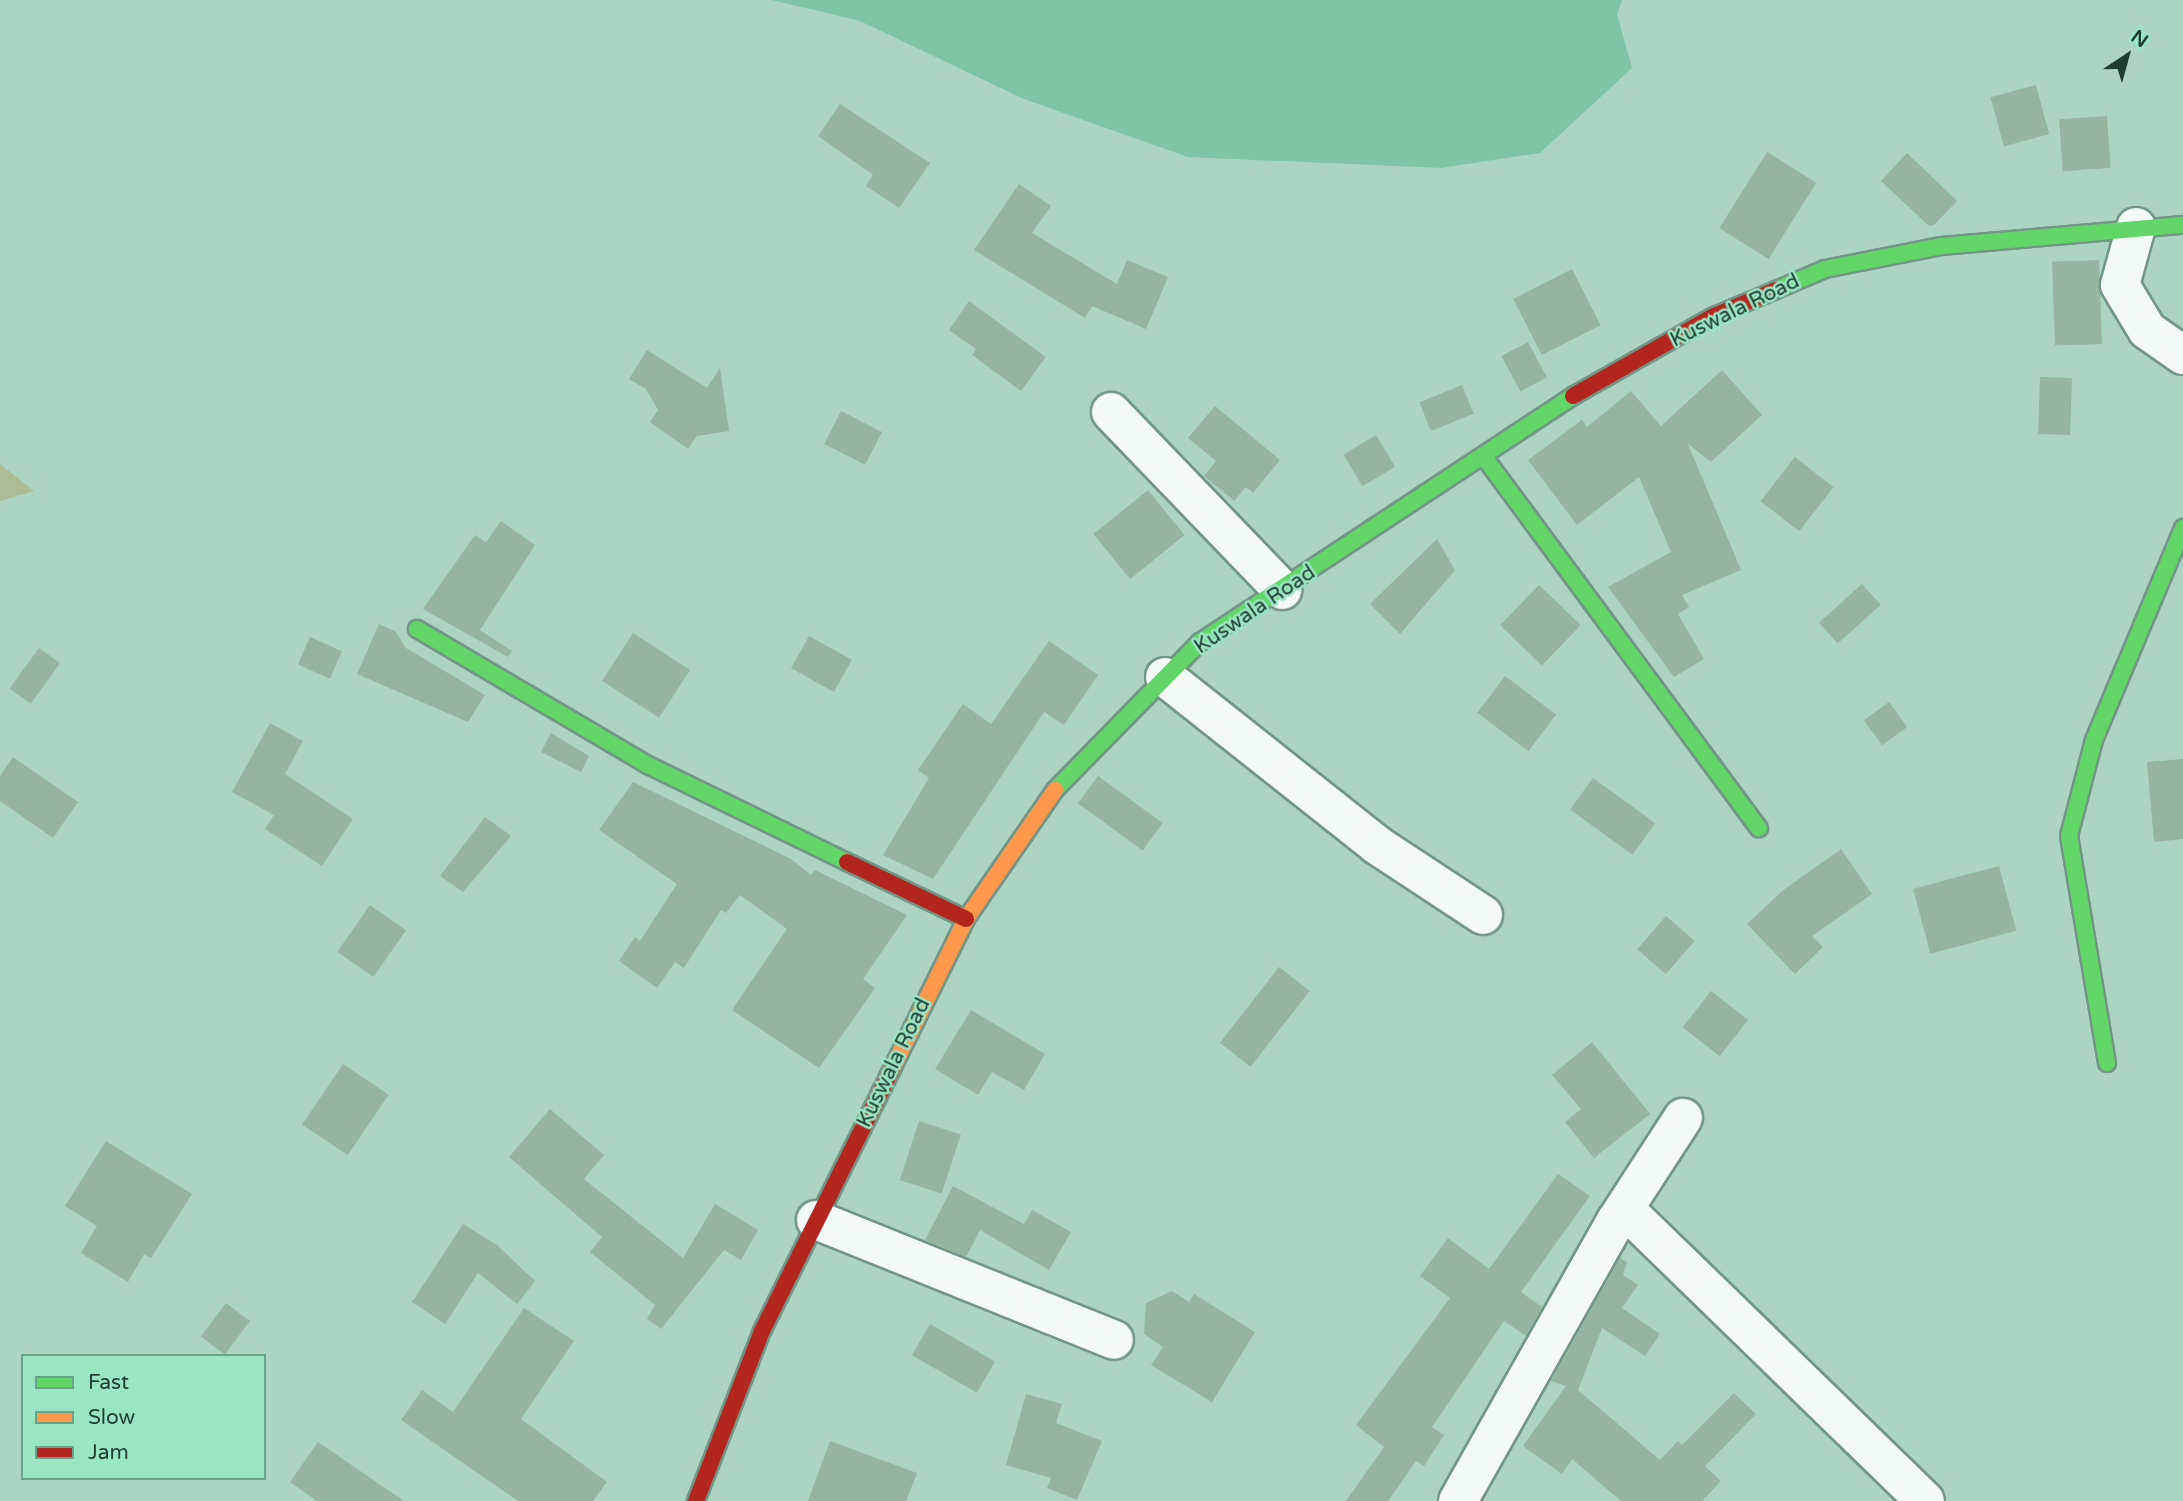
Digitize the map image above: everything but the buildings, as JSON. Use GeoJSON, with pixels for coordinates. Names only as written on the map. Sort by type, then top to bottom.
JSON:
{"type":"FeatureCollection","features":[{"type":"Feature","properties":{"kind":"street","name":"Kuswala Road"},"geometry":{"type":"LineString","coordinates":[[696,1501],[762,1331],[966,919],[1062,780],[1200,642],[1570,398],[1714,316],[1825,269],[1941,246],[2183,225]]}},
{"type":"Feature","properties":{"kind":"street"},"geometry":{"type":"LineString","coordinates":[[2136,227],[2120,285],[2147,330],[2183,355]]}},
{"type":"Feature","properties":{"kind":"street"},"geometry":{"type":"LineString","coordinates":[[1111,412],[1282,590]]}},
{"type":"Feature","properties":{"kind":"street"},"geometry":{"type":"LineString","coordinates":[[1484,457],[1759,828]]}},
{"type":"Feature","properties":{"kind":"street"},"geometry":{"type":"LineString","coordinates":[[2107,1063],[2068,836],[2094,740],[2183,528]]}},
{"type":"Feature","properties":{"kind":"street"},"geometry":{"type":"LineString","coordinates":[[417,629],[648,765],[966,919]]}},
{"type":"Feature","properties":{"kind":"street"},"geometry":{"type":"LineString","coordinates":[[1165,677],[1377,845],[1483,915]]}},
{"type":"Feature","properties":{"kind":"street"},"geometry":{"type":"LineString","coordinates":[[1458,1501],[1616,1221],[1684,1118]]}},
{"type":"Feature","properties":{"kind":"street"},"geometry":{"type":"LineString","coordinates":[[1616,1221],[1633,1217],[1925,1501]]}},
{"type":"Feature","properties":{"kind":"street"},"geometry":{"type":"LineString","coordinates":[[816,1220],[1114,1340]]}},
{"type":"Feature","properties":{"kind":"shaded area"},"geometry":{"type":"Polygon","coordinates":[[[772,0],[1622,0],[1617,14],[1632,68],[1540,153],[1441,168],[1188,157],[1024,99],[860,21],[772,0]]]}},
{"type":"Feature","properties":{"kind":"shaded area"},"geometry":{"type":"Polygon","coordinates":[[[0,464],[34,491],[0,501],[0,464]]]}},
{"type":"Feature","properties":{"kind":"traffic: fast"},"geometry":{"type":"LineString","coordinates":[[1776,290],[1825,269],[1941,246],[2183,225]]}},
{"type":"Feature","properties":{"kind":"traffic: fast"},"geometry":{"type":"LineString","coordinates":[[1055,790],[1200,642],[1573,396]]}},
{"type":"Feature","properties":{"kind":"traffic: fast"},"geometry":{"type":"LineString","coordinates":[[1484,457],[1759,828]]}},
{"type":"Feature","properties":{"kind":"traffic: fast"},"geometry":{"type":"LineString","coordinates":[[2107,1063],[2069,836],[2094,740],[2183,528]]}},
{"type":"Feature","properties":{"kind":"traffic: fast"},"geometry":{"type":"LineString","coordinates":[[417,629],[648,765],[847,862]]}},
{"type":"Feature","properties":{"kind":"traffic: slow"},"geometry":{"type":"LineString","coordinates":[[892,1069],[966,919],[1055,790]]}},
{"type":"Feature","properties":{"kind":"traffic: jam"},"geometry":{"type":"LineString","coordinates":[[1573,396],[1714,316],[1776,290]]}},
{"type":"Feature","properties":{"kind":"traffic: jam"},"geometry":{"type":"LineString","coordinates":[[847,862],[966,919]]}},
{"type":"Feature","properties":{"kind":"traffic: jam"},"geometry":{"type":"LineString","coordinates":[[696,1501],[762,1331],[892,1069]]}}]}
